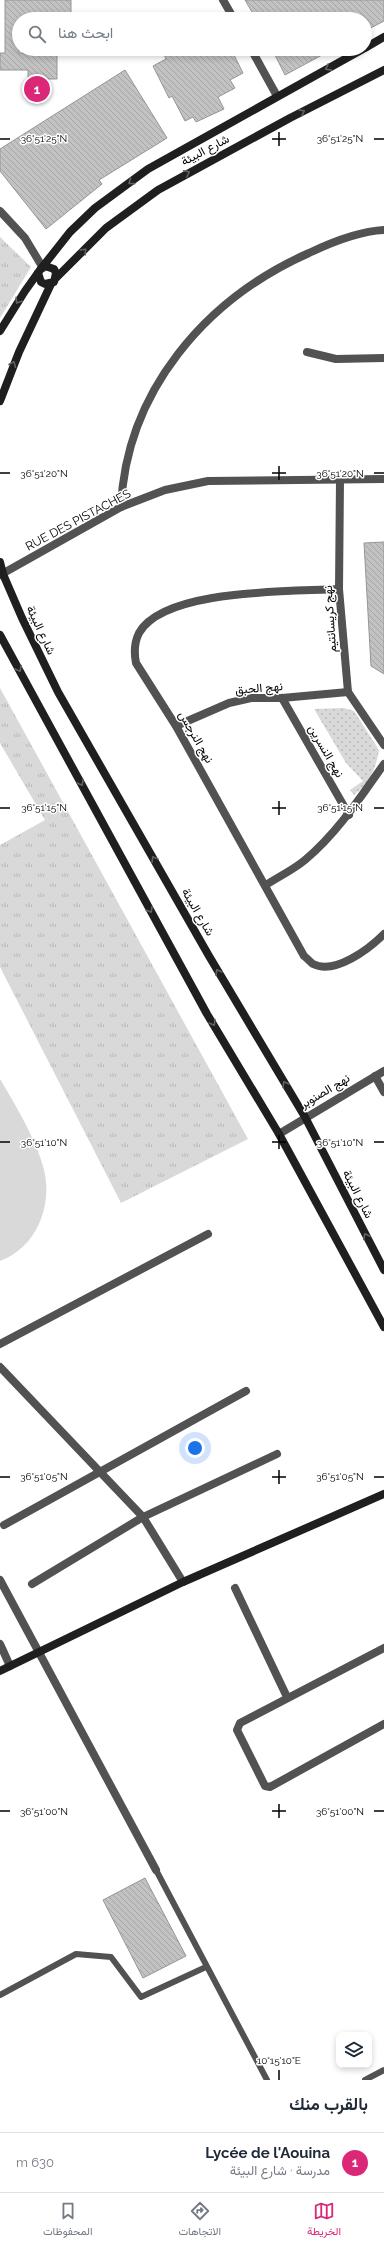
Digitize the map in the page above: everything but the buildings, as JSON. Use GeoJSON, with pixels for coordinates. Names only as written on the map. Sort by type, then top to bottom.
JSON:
{"type":"FeatureCollection","features":[{"type":"Feature","properties":{"kind":"street"},"geometry":{"type":"LineString","coordinates":[[223,0],[230,12]]}},
{"type":"Feature","properties":{"kind":"street","name":"شارع البيئة"},"geometry":{"type":"LineString","coordinates":[[372,44],[384,37]]}},
{"type":"Feature","properties":{"kind":"street"},"geometry":{"type":"LineString","coordinates":[[255,56],[278,96]]}},
{"type":"Feature","properties":{"kind":"street","name":"شارع البيئة"},"geometry":{"type":"LineString","coordinates":[[0,331],[24,291],[70,232],[95,208],[142,173],[350,56]]}},
{"type":"Feature","properties":{"kind":"street","name":"شارع البيئة"},"geometry":{"type":"LineString","coordinates":[[0,401],[18,352],[54,281],[106,228],[131,208],[158,190],[283,121],[384,70]]}},
{"type":"Feature","properties":{"kind":"street"},"geometry":{"type":"LineString","coordinates":[[0,211],[25,238],[42,269],[41,282],[45,284],[54,281],[54,269],[42,269]]}},
{"type":"Feature","properties":{"kind":"street"},"geometry":{"type":"LineString","coordinates":[[121,508],[122,479],[134,431],[155,388],[184,345],[219,308],[250,285],[289,262],[331,243],[384,230]]}},
{"type":"Feature","properties":{"kind":"street"},"geometry":{"type":"LineString","coordinates":[[306,352],[336,359],[384,358]]}},
{"type":"Feature","properties":{"kind":"street","name":"RUE DES PISTACHES"},"geometry":{"type":"LineString","coordinates":[[1,575],[121,508],[165,490],[208,482],[384,479]]}},
{"type":"Feature","properties":{"kind":"street","name":"نهج كريسانتيم"},"geometry":{"type":"LineString","coordinates":[[340,480],[339,589],[348,692],[384,745]]}},
{"type":"Feature","properties":{"kind":"street","name":"شارع البيئة"},"geometry":{"type":"LineString","coordinates":[[0,562],[1,575],[58,692],[205,950],[305,1117],[384,1270]]}},
{"type":"Feature","properties":{"kind":"street","name":"نهج النرجس"},"geometry":{"type":"LineString","coordinates":[[339,589],[221,596],[191,601],[151,621],[140,632],[135,641],[136,663],[176,726],[266,885],[304,956],[313,964],[325,967],[339,965],[354,957],[384,934]]}},
{"type":"Feature","properties":{"kind":"street"},"geometry":{"type":"LineString","coordinates":[[0,635],[207,1014],[279,1134],[384,1327]]}},
{"type":"Feature","properties":{"kind":"street","name":"نهج الحبق"},"geometry":{"type":"LineString","coordinates":[[176,726],[229,703],[251,698],[282,698],[348,692]]}},
{"type":"Feature","properties":{"kind":"street","name":"نهج النسرين"},"geometry":{"type":"LineString","coordinates":[[282,698],[348,815]]}},
{"type":"Feature","properties":{"kind":"street"},"geometry":{"type":"LineString","coordinates":[[266,885],[303,862],[325,842],[348,815],[384,764]]}},
{"type":"Feature","properties":{"kind":"street","name":"نهج الصنوبر"},"geometry":{"type":"LineString","coordinates":[[279,1134],[384,1070]]}},
{"type":"Feature","properties":{"kind":"street"},"geometry":{"type":"LineString","coordinates":[[375,1076],[384,1092]]}},
{"type":"Feature","properties":{"kind":"street"},"geometry":{"type":"LineString","coordinates":[[0,1344],[208,1234]]}},
{"type":"Feature","properties":{"kind":"street"},"geometry":{"type":"LineString","coordinates":[[0,1367],[102,1472],[143,1517],[183,1582]]}},
{"type":"Feature","properties":{"kind":"street"},"geometry":{"type":"LineString","coordinates":[[4,1525],[246,1391]]}},
{"type":"Feature","properties":{"kind":"street"},"geometry":{"type":"LineString","coordinates":[[32,1584],[143,1517],[277,1454]]}},
{"type":"Feature","properties":{"kind":"street"},"geometry":{"type":"LineString","coordinates":[[0,1671],[38,1654],[183,1582],[384,1494]]}},
{"type":"Feature","properties":{"kind":"street"},"geometry":{"type":"LineString","coordinates":[[0,1580],[38,1654],[156,1870]]}},
{"type":"Feature","properties":{"kind":"street"},"geometry":{"type":"LineString","coordinates":[[234,1588],[287,1697]]}},
{"type":"Feature","properties":{"kind":"street"},"geometry":{"type":"LineString","coordinates":[[0,1644],[10,1666]]}},
{"type":"Feature","properties":{"kind":"street"},"geometry":{"type":"LineString","coordinates":[[383,1650],[287,1697],[240,1723],[238,1733],[266,1787],[272,1787],[384,1724]]}},
{"type":"Feature","properties":{"kind":"lane"},"geometry":{"type":"LineString","coordinates":[[156,1870],[267,2080]]}},
{"type":"Feature","properties":{"kind":"lane"},"geometry":{"type":"LineString","coordinates":[[0,1995],[76,1954],[111,1957],[141,1997],[206,1967]]}},
{"type":"Feature","properties":{"kind":"lane"},"geometry":{"type":"LineString","coordinates":[[365,2080],[384,2070]]}},
{"type":"Feature","properties":{"kind":"green space"},"geometry":{"type":"Polygon","coordinates":[[[0,237],[31,267],[0,318],[0,237]]]}},
{"type":"Feature","properties":{"kind":"green space"},"geometry":{"type":"Polygon","coordinates":[[[0,688],[248,1139],[121,1203],[0,967],[0,845],[45,820],[0,743],[0,688]]]}},
{"type":"Feature","properties":{"kind":"green space"},"geometry":{"type":"Polygon","coordinates":[[[344,708],[354,711],[379,750],[371,775],[364,786],[354,795],[350,790],[363,781],[346,763],[314,709],[344,708]]]}},
{"type":"Feature","properties":{"kind":"green space"},"geometry":{"type":"Polygon","coordinates":[[[0,1079],[25,1123],[41,1159],[46,1184],[46,1198],[44,1211],[32,1236],[13,1255],[0,1261],[0,1079]]]}},
{"type":"Feature","properties":{"kind":"place","name":"Lycée de l'Aouina"},"geometry":{"type":"Point","coordinates":[37,89]}}]}
